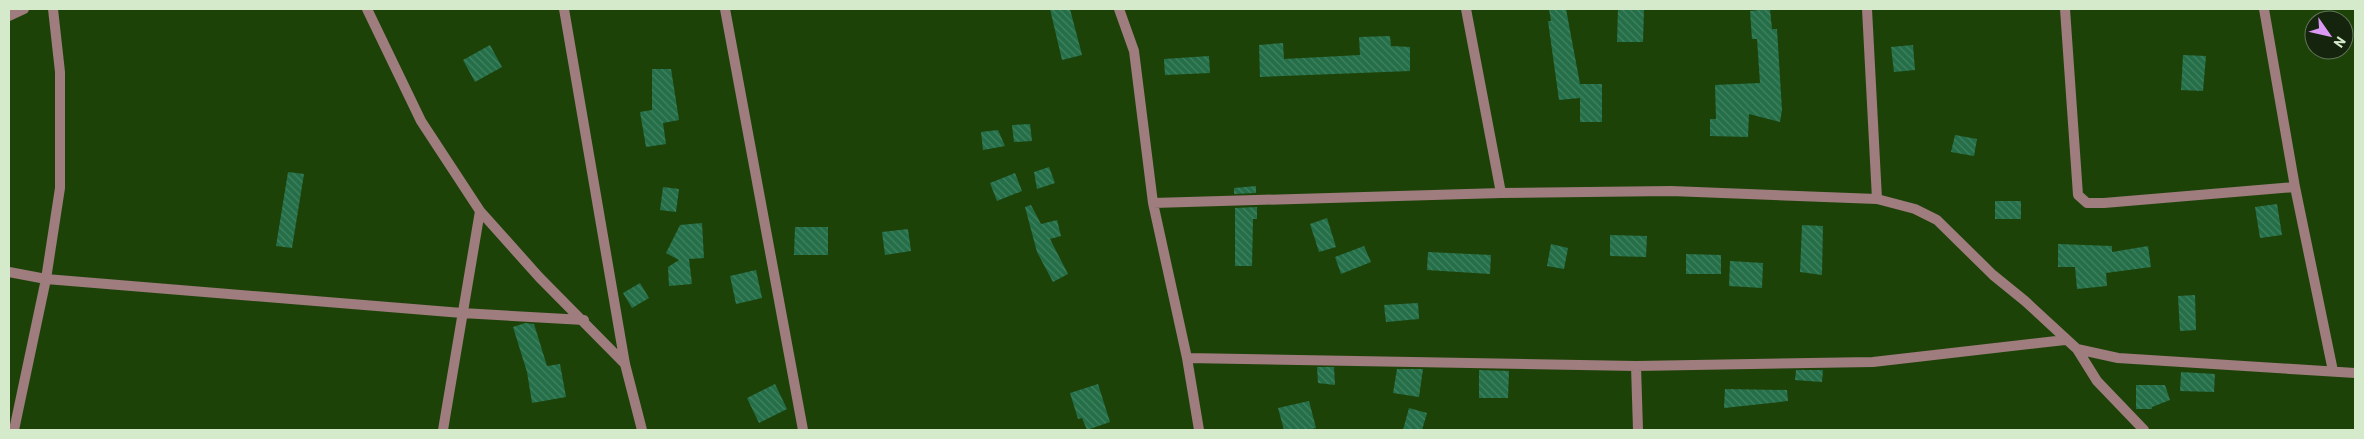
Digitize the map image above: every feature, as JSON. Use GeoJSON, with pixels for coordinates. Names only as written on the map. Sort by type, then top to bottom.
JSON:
{"type":"FeatureCollection","features":[{"type":"Feature","properties":{"kind":"street"},"geometry":{"type":"LineString","coordinates":[[9,16],[24,9]]}},
{"type":"Feature","properties":{"kind":"street"},"geometry":{"type":"LineString","coordinates":[[14,430],[46,279],[60,188],[60,72],[53,9]]}},
{"type":"Feature","properties":{"kind":"street"},"geometry":{"type":"LineString","coordinates":[[367,9],[421,121],[480,211],[540,277],[625,364]]}},
{"type":"Feature","properties":{"kind":"street"},"geometry":{"type":"LineString","coordinates":[[564,9],[625,364],[642,430]]}},
{"type":"Feature","properties":{"kind":"street"},"geometry":{"type":"LineString","coordinates":[[725,9],[803,430]]}},
{"type":"Feature","properties":{"kind":"street"},"geometry":{"type":"LineString","coordinates":[[1120,9],[1134,51],[1153,203],[1187,358],[1199,430]]}},
{"type":"Feature","properties":{"kind":"street"},"geometry":{"type":"LineString","coordinates":[[1466,9],[1501,192]]}},
{"type":"Feature","properties":{"kind":"street"},"geometry":{"type":"LineString","coordinates":[[1867,9],[1877,199]]}},
{"type":"Feature","properties":{"kind":"street"},"geometry":{"type":"LineString","coordinates":[[2065,9],[2078,195],[2086,202],[2104,203],[2295,187]]}},
{"type":"Feature","properties":{"kind":"street"},"geometry":{"type":"LineString","coordinates":[[2264,9],[2295,187],[2333,371]]}},
{"type":"Feature","properties":{"kind":"street"},"geometry":{"type":"LineString","coordinates":[[1153,203],[1501,192],[1670,191],[1877,199],[1916,209],[1937,220],[2065,340],[2077,349],[2097,380],[2144,430]]}},
{"type":"Feature","properties":{"kind":"street"},"geometry":{"type":"LineString","coordinates":[[443,430],[480,211]]}},
{"type":"Feature","properties":{"kind":"street"},"geometry":{"type":"LineString","coordinates":[[9,272],[46,279],[462,313],[584,320]]}},
{"type":"Feature","properties":{"kind":"street"},"geometry":{"type":"LineString","coordinates":[[1187,358],[1636,366],[1873,362],[2065,340]]}},
{"type":"Feature","properties":{"kind":"street"},"geometry":{"type":"LineString","coordinates":[[2077,349],[2118,358],[2355,373]]}},
{"type":"Feature","properties":{"kind":"street"},"geometry":{"type":"LineString","coordinates":[[1636,366],[1638,430]]}},
{"type":"Feature","properties":{"kind":"building"},"geometry":{"type":"Polygon","coordinates":[[[1050,9],[1070,9],[1082,55],[1062,60],[1050,9]]]}},
{"type":"Feature","properties":{"kind":"building"},"geometry":{"type":"Polygon","coordinates":[[[1549,9],[1566,9],[1580,84],[1602,84],[1602,122],[1580,122],[1580,98],[1559,100],[1548,21],[1551,21],[1549,9]]]}},
{"type":"Feature","properties":{"kind":"building"},"geometry":{"type":"Polygon","coordinates":[[[1618,9],[1644,9],[1643,42],[1617,42],[1618,9]]]}},
{"type":"Feature","properties":{"kind":"building"},"geometry":{"type":"Polygon","coordinates":[[[1770,9],[1772,29],[1777,29],[1782,110],[1780,122],[1749,114],[1748,137],[1710,136],[1710,119],[1716,119],[1715,85],[1760,83],[1757,39],[1752,39],[1750,11],[1770,9]]]}},
{"type":"Feature","properties":{"kind":"building"},"geometry":{"type":"Polygon","coordinates":[[[1390,36],[1391,46],[1410,47],[1410,71],[1260,77],[1259,45],[1283,43],[1284,59],[1360,55],[1359,37],[1390,36]]]}},
{"type":"Feature","properties":{"kind":"building"},"geometry":{"type":"Polygon","coordinates":[[[490,45],[502,67],[475,82],[463,60],[490,45]]]}},
{"type":"Feature","properties":{"kind":"building"},"geometry":{"type":"Polygon","coordinates":[[[1913,45],[1915,70],[1894,72],[1891,47],[1913,45]]]}},
{"type":"Feature","properties":{"kind":"building"},"geometry":{"type":"Polygon","coordinates":[[[2183,55],[2206,56],[2203,91],[2181,90],[2183,55]]]}},
{"type":"Feature","properties":{"kind":"building"},"geometry":{"type":"Polygon","coordinates":[[[1209,56],[1210,73],[1165,75],[1164,59],[1209,56]]]}},
{"type":"Feature","properties":{"kind":"building"},"geometry":{"type":"Polygon","coordinates":[[[652,69],[671,69],[679,120],[663,123],[666,144],[646,147],[640,112],[652,110],[652,69]]]}},
{"type":"Feature","properties":{"kind":"building"},"geometry":{"type":"Polygon","coordinates":[[[1030,124],[1032,141],[1014,142],[1012,125],[1030,124]]]}},
{"type":"Feature","properties":{"kind":"building"},"geometry":{"type":"Polygon","coordinates":[[[998,130],[1005,146],[983,150],[981,132],[998,130]]]}},
{"type":"Feature","properties":{"kind":"building"},"geometry":{"type":"Polygon","coordinates":[[[1955,135],[1977,139],[1974,156],[1951,152],[1955,135]]]}},
{"type":"Feature","properties":{"kind":"building"},"geometry":{"type":"Polygon","coordinates":[[[1049,167],[1055,183],[1037,189],[1034,172],[1049,167]]]}},
{"type":"Feature","properties":{"kind":"building"},"geometry":{"type":"Polygon","coordinates":[[[288,172],[304,174],[292,248],[276,246],[288,172]]]}},
{"type":"Feature","properties":{"kind":"building"},"geometry":{"type":"Polygon","coordinates":[[[1015,173],[1022,191],[997,201],[990,183],[1015,173]]]}},
{"type":"Feature","properties":{"kind":"building"},"geometry":{"type":"Polygon","coordinates":[[[1256,186],[1256,193],[1234,194],[1234,188],[1256,186]]]}},
{"type":"Feature","properties":{"kind":"building"},"geometry":{"type":"Polygon","coordinates":[[[663,187],[679,189],[676,212],[660,210],[663,187]]]}},
{"type":"Feature","properties":{"kind":"building"},"geometry":{"type":"Polygon","coordinates":[[[1995,201],[2021,201],[2021,219],[1995,219],[1995,201]]]}},
{"type":"Feature","properties":{"kind":"building"},"geometry":{"type":"Polygon","coordinates":[[[2277,204],[2282,235],[2260,238],[2255,207],[2277,204]]]}},
{"type":"Feature","properties":{"kind":"building"},"geometry":{"type":"Polygon","coordinates":[[[1031,205],[1041,224],[1057,220],[1061,236],[1050,239],[1068,274],[1053,282],[1037,252],[1025,207],[1031,205]]]}},
{"type":"Feature","properties":{"kind":"building"},"geometry":{"type":"Polygon","coordinates":[[[1257,207],[1257,219],[1253,219],[1252,266],[1235,266],[1235,208],[1257,207]]]}},
{"type":"Feature","properties":{"kind":"building"},"geometry":{"type":"Polygon","coordinates":[[[1327,218],[1336,247],[1319,252],[1310,224],[1327,218]]]}},
{"type":"Feature","properties":{"kind":"building"},"geometry":{"type":"Polygon","coordinates":[[[702,223],[704,258],[689,259],[692,284],[669,286],[668,267],[679,260],[666,253],[680,225],[702,223]]]}},
{"type":"Feature","properties":{"kind":"building"},"geometry":{"type":"Polygon","coordinates":[[[1802,225],[1823,226],[1822,275],[1800,272],[1802,225]]]}},
{"type":"Feature","properties":{"kind":"building"},"geometry":{"type":"Polygon","coordinates":[[[795,227],[828,227],[828,255],[794,255],[795,227]]]}},
{"type":"Feature","properties":{"kind":"building"},"geometry":{"type":"Polygon","coordinates":[[[908,229],[911,251],[885,255],[882,232],[908,229]]]}},
{"type":"Feature","properties":{"kind":"building"},"geometry":{"type":"Polygon","coordinates":[[[1610,235],[1647,236],[1646,257],[1610,256],[1610,235]]]}},
{"type":"Feature","properties":{"kind":"building"},"geometry":{"type":"Polygon","coordinates":[[[1551,244],[1568,248],[1564,269],[1547,266],[1551,244]]]}},
{"type":"Feature","properties":{"kind":"building"},"geometry":{"type":"Polygon","coordinates":[[[2058,244],[2112,246],[2112,252],[2148,246],[2151,267],[2106,273],[2107,286],[2077,289],[2075,267],[2058,267],[2058,244]]]}},
{"type":"Feature","properties":{"kind":"building"},"geometry":{"type":"Polygon","coordinates":[[[1364,246],[1371,262],[1341,274],[1335,257],[1364,246]]]}},
{"type":"Feature","properties":{"kind":"building"},"geometry":{"type":"Polygon","coordinates":[[[1428,252],[1491,255],[1490,274],[1427,270],[1428,252]]]}},
{"type":"Feature","properties":{"kind":"building"},"geometry":{"type":"Polygon","coordinates":[[[1686,254],[1721,255],[1721,274],[1686,274],[1686,254]]]}},
{"type":"Feature","properties":{"kind":"building"},"geometry":{"type":"Polygon","coordinates":[[[1730,261],[1763,263],[1762,288],[1729,286],[1730,261]]]}},
{"type":"Feature","properties":{"kind":"building"},"geometry":{"type":"Polygon","coordinates":[[[756,270],[762,298],[736,304],[730,276],[756,270]]]}},
{"type":"Feature","properties":{"kind":"building"},"geometry":{"type":"Polygon","coordinates":[[[640,283],[649,298],[632,308],[623,293],[640,283]]]}},
{"type":"Feature","properties":{"kind":"building"},"geometry":{"type":"Polygon","coordinates":[[[2195,295],[2196,330],[2180,331],[2178,296],[2195,295]]]}},
{"type":"Feature","properties":{"kind":"building"},"geometry":{"type":"Polygon","coordinates":[[[1418,303],[1419,319],[1386,322],[1384,305],[1418,303]]]}},
{"type":"Feature","properties":{"kind":"building"},"geometry":{"type":"Polygon","coordinates":[[[525,323],[534,324],[547,366],[560,364],[566,397],[532,403],[527,372],[513,327],[525,323]]]}},
{"type":"Feature","properties":{"kind":"building"},"geometry":{"type":"Polygon","coordinates":[[[1317,367],[1334,367],[1335,385],[1318,383],[1317,367]]]}},
{"type":"Feature","properties":{"kind":"building"},"geometry":{"type":"Polygon","coordinates":[[[1397,369],[1423,369],[1419,397],[1393,393],[1397,369]]]}},
{"type":"Feature","properties":{"kind":"building"},"geometry":{"type":"Polygon","coordinates":[[[1479,370],[1509,371],[1508,398],[1479,398],[1479,370]]]}},
{"type":"Feature","properties":{"kind":"building"},"geometry":{"type":"Polygon","coordinates":[[[1796,370],[1823,370],[1822,382],[1795,380],[1796,370]]]}},
{"type":"Feature","properties":{"kind":"building"},"geometry":{"type":"Polygon","coordinates":[[[2181,372],[2215,374],[2214,392],[2180,391],[2181,372]]]}},
{"type":"Feature","properties":{"kind":"building"},"geometry":{"type":"Polygon","coordinates":[[[775,384],[787,409],[759,423],[747,398],[775,384]]]}},
{"type":"Feature","properties":{"kind":"building"},"geometry":{"type":"Polygon","coordinates":[[[1098,384],[1110,422],[1087,430],[1082,418],[1078,419],[1070,393],[1098,384]]]}},
{"type":"Feature","properties":{"kind":"building"},"geometry":{"type":"Polygon","coordinates":[[[2136,385],[2165,385],[2170,400],[2152,407],[2152,409],[2136,409],[2136,385]]]}},
{"type":"Feature","properties":{"kind":"building"},"geometry":{"type":"Polygon","coordinates":[[[1725,389],[1787,390],[1788,401],[1724,408],[1725,389]]]}},
{"type":"Feature","properties":{"kind":"building"},"geometry":{"type":"Polygon","coordinates":[[[1309,401],[1316,428],[1284,430],[1278,408],[1309,401]]]}},
{"type":"Feature","properties":{"kind":"building"},"geometry":{"type":"Polygon","coordinates":[[[1409,408],[1427,413],[1422,430],[1403,430],[1409,408]]]}}]}
